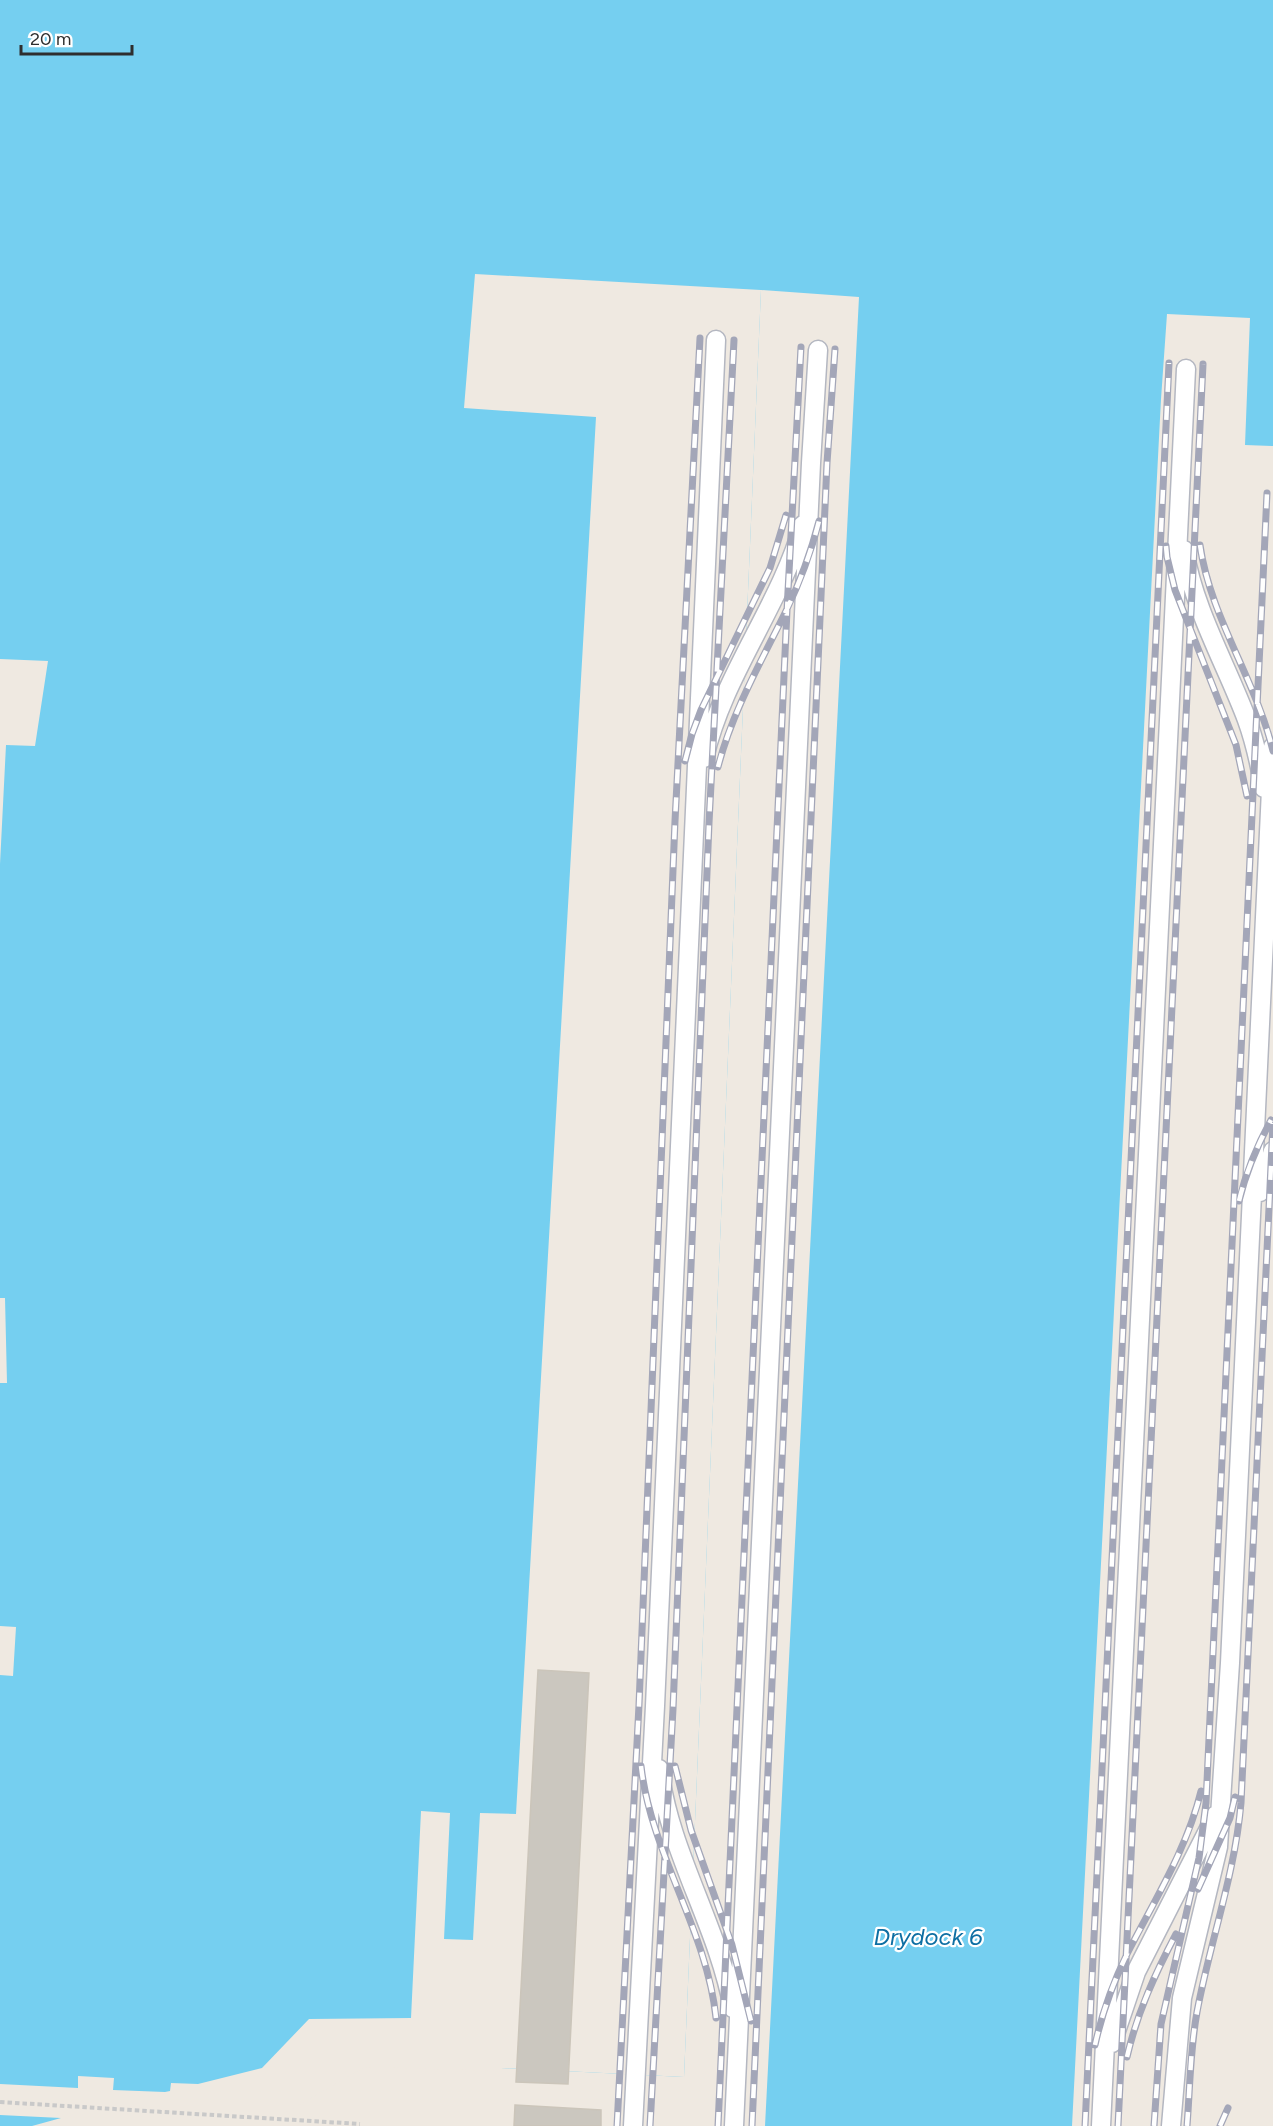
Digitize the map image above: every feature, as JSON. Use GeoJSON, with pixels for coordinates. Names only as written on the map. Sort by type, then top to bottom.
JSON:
{"type":"FeatureCollection","features":[{"type":"Feature","properties":{"kind":"lane"},"geometry":{"type":"LineString","coordinates":[[633,2126],[655,1706],[716,340]]}},
{"type":"Feature","properties":{"kind":"lane"},"geometry":{"type":"LineString","coordinates":[[734,2126],[818,350]]}},
{"type":"Feature","properties":{"kind":"lane"},"geometry":{"type":"LineString","coordinates":[[1101,2126],[1186,369]]}},
{"type":"Feature","properties":{"kind":"lane"},"geometry":{"type":"LineString","coordinates":[[694,819],[698,782],[706,748],[722,702],[789,562],[802,527],[811,463]]}},
{"type":"Feature","properties":{"kind":"lane"},"geometry":{"type":"LineString","coordinates":[[1181,473],[1184,552],[1197,600],[1254,743],[1267,804],[1268,852]]}},
{"type":"Feature","properties":{"kind":"lane"},"geometry":{"type":"LineString","coordinates":[[1171,2126],[1175,2057],[1182,1998],[1218,1847],[1230,1663],[1273,747]]}},
{"type":"Feature","properties":{"kind":"lane"},"geometry":{"type":"LineString","coordinates":[[1249,1274],[1258,1200],[1273,1151]]}},
{"type":"Feature","properties":{"kind":"lane"},"geometry":{"type":"LineString","coordinates":[[655,1706],[660,1784],[674,1831],[729,1986],[736,2036],[736,2085]]}},
{"type":"Feature","properties":{"kind":"lane"},"geometry":{"type":"LineString","coordinates":[[1102,2101],[1111,2045],[1136,1972],[1220,1808]]}},
{"type":"Feature","properties":{"kind":"path"},"geometry":{"type":"LineString","coordinates":[[0,2102],[360,2124]]}},
{"type":"Feature","properties":{"kind":"water","name":"Drydock 6"},"geometry":{"type":"Polygon","coordinates":[[[0,0],[1273,0],[1273,446],[1245,445],[1250,318],[1167,314],[1072,2126],[765,2126],[859,297],[761,290],[684,2077],[365,2064],[256,2126],[0,2126],[0,0]]]}},
{"type":"Feature","properties":{"kind":"pier"},"geometry":{"type":"Polygon","coordinates":[[[475,274],[761,290],[684,2077],[502,2068],[501,2071],[365,2067],[262,2126],[32,2126],[61,2118],[0,2115],[0,2084],[78,2088],[78,2076],[114,2078],[113,2090],[165,2092],[170,2091],[171,2083],[198,2084],[262,2068],[309,2019],[411,2018],[421,1811],[450,1813],[444,1939],[473,1940],[480,1813],[516,1814],[596,417],[464,408],[475,274]]]}},
{"type":"Feature","properties":{"kind":"pier"},"geometry":{"type":"Polygon","coordinates":[[[0,659],[48,661],[35,746],[6,745],[0,864],[0,659]]]}},
{"type":"Feature","properties":{"kind":"pier"},"geometry":{"type":"Polygon","coordinates":[[[0,1298],[5,1298],[7,1383],[0,1383],[0,1298]]]}},
{"type":"Feature","properties":{"kind":"pier"},"geometry":{"type":"Polygon","coordinates":[[[0,1626],[16,1627],[13,1676],[0,1675],[0,1626]]]}},
{"type":"Feature","properties":{"kind":"building"},"geometry":{"type":"Polygon","coordinates":[[[538,1670],[589,1673],[568,2084],[516,2082],[538,1670]]]}},
{"type":"Feature","properties":{"kind":"building"},"geometry":{"type":"Polygon","coordinates":[[[515,2105],[601,2110],[601,2126],[514,2126],[515,2105]]]}},
{"type":"Feature","properties":{"kind":"railway"},"geometry":{"type":"LineString","coordinates":[[617,2126],[639,1705],[675,821],[700,338]]}},
{"type":"Feature","properties":{"kind":"railway"},"geometry":{"type":"LineString","coordinates":[[650,2126],[673,1709],[709,823],[734,340]]}},
{"type":"Feature","properties":{"kind":"railway"},"geometry":{"type":"LineString","coordinates":[[718,2126],[801,347]]}},
{"type":"Feature","properties":{"kind":"railway"},"geometry":{"type":"LineString","coordinates":[[752,2126],[827,463],[835,349]]}},
{"type":"Feature","properties":{"kind":"railway"},"geometry":{"type":"LineString","coordinates":[[1085,2126],[1169,363]]}},
{"type":"Feature","properties":{"kind":"railway"},"geometry":{"type":"LineString","coordinates":[[1118,2126],[1203,364]]}},
{"type":"Feature","properties":{"kind":"railway"},"geometry":{"type":"LineString","coordinates":[[1154,2126],[1161,2024],[1199,1858],[1206,1803],[1267,493]]}},
{"type":"Feature","properties":{"kind":"railway"},"geometry":{"type":"LineString","coordinates":[[685,761],[701,710],[770,568],[786,515]]}},
{"type":"Feature","properties":{"kind":"railway"},"geometry":{"type":"LineString","coordinates":[[718,767],[739,707],[796,589],[819,521]]}},
{"type":"Feature","properties":{"kind":"railway"},"geometry":{"type":"LineString","coordinates":[[1200,545],[1213,598],[1256,699],[1273,751]]}},
{"type":"Feature","properties":{"kind":"railway"},"geometry":{"type":"LineString","coordinates":[[1166,546],[1175,590],[1236,745],[1247,796]]}},
{"type":"Feature","properties":{"kind":"railway"},"geometry":{"type":"LineString","coordinates":[[1239,1201],[1252,1159],[1271,1120]]}},
{"type":"Feature","properties":{"kind":"railway"},"geometry":{"type":"LineString","coordinates":[[1187,2126],[1197,2012],[1228,1882],[1241,1803],[1273,1123]]}},
{"type":"Feature","properties":{"kind":"railway"},"geometry":{"type":"LineString","coordinates":[[641,1766],[656,1830],[702,1954],[711,1986],[716,2018]]}},
{"type":"Feature","properties":{"kind":"railway"},"geometry":{"type":"LineString","coordinates":[[675,1766],[691,1830],[732,1945],[751,2021]]}},
{"type":"Feature","properties":{"kind":"railway"},"geometry":{"type":"LineString","coordinates":[[1095,2045],[1117,1976],[1179,1854],[1201,1791]]}},
{"type":"Feature","properties":{"kind":"railway"},"geometry":{"type":"LineString","coordinates":[[1198,1889],[1230,1818],[1235,1797]]}},
{"type":"Feature","properties":{"kind":"railway"},"geometry":{"type":"LineString","coordinates":[[1127,2057],[1147,1994],[1176,1934]]}},
{"type":"Feature","properties":{"kind":"railway"},"geometry":{"type":"LineString","coordinates":[[1220,2126],[1228,2108]]}}]}
